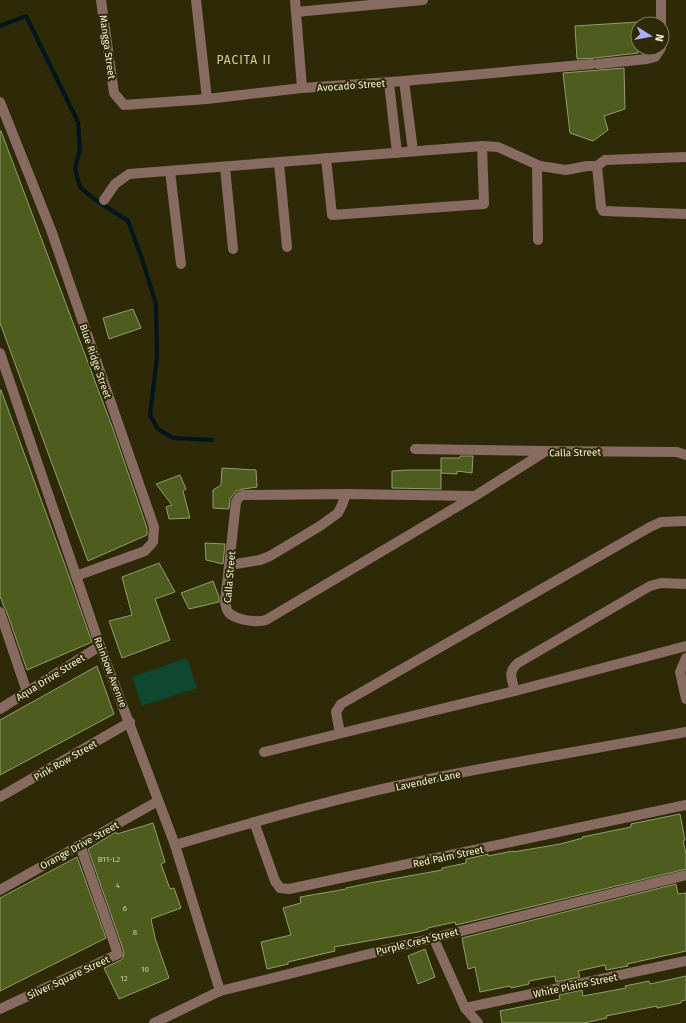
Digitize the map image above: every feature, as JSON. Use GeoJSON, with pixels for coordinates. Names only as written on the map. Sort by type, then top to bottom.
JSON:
{"type":"FeatureCollection","features":[{"type":"Feature","properties":{"kind":"street","name":"Mangga Street"},"geometry":{"type":"LineString","coordinates":[[101,0],[114,93]]}},
{"type":"Feature","properties":{"kind":"street"},"geometry":{"type":"LineString","coordinates":[[196,0],[207,99]]}},
{"type":"Feature","properties":{"kind":"street"},"geometry":{"type":"LineString","coordinates":[[295,0],[302,88]]}},
{"type":"Feature","properties":{"kind":"street"},"geometry":{"type":"LineString","coordinates":[[296,12],[423,0]]}},
{"type":"Feature","properties":{"kind":"street"},"geometry":{"type":"LineString","coordinates":[[661,0],[661,16]]}},
{"type":"Feature","properties":{"kind":"street","name":"Avocado Street"},"geometry":{"type":"LineString","coordinates":[[114,93],[124,105],[207,99],[302,88],[404,82],[647,59],[656,56]]}},
{"type":"Feature","properties":{"kind":"street"},"geometry":{"type":"LineString","coordinates":[[404,82],[413,152]]}},
{"type":"Feature","properties":{"kind":"street"},"geometry":{"type":"LineString","coordinates":[[389,83],[397,153]]}},
{"type":"Feature","properties":{"kind":"street","name":"Blue Ridge Street"},"geometry":{"type":"LineString","coordinates":[[0,102],[51,230],[154,527],[153,542],[145,551],[76,576]]}},
{"type":"Feature","properties":{"kind":"street"},"geometry":{"type":"LineString","coordinates":[[326,158],[332,215],[476,205],[484,204],[482,146]]}},
{"type":"Feature","properties":{"kind":"street"},"geometry":{"type":"LineString","coordinates":[[104,200],[115,184],[129,174],[482,146],[498,147],[537,165],[566,170],[597,166],[606,160],[686,157]]}},
{"type":"Feature","properties":{"kind":"street"},"geometry":{"type":"LineString","coordinates":[[279,163],[287,247]]}},
{"type":"Feature","properties":{"kind":"street"},"geometry":{"type":"LineString","coordinates":[[537,165],[538,240]]}},
{"type":"Feature","properties":{"kind":"street"},"geometry":{"type":"LineString","coordinates":[[597,166],[601,207],[603,211],[686,214]]}},
{"type":"Feature","properties":{"kind":"street"},"geometry":{"type":"LineString","coordinates":[[226,167],[233,249]]}},
{"type":"Feature","properties":{"kind":"street"},"geometry":{"type":"LineString","coordinates":[[170,171],[181,264]]}},
{"type":"Feature","properties":{"kind":"street","name":"Rainbow Avenue"},"geometry":{"type":"LineString","coordinates":[[0,353],[100,646],[130,722],[174,845],[220,991]]}},
{"type":"Feature","properties":{"kind":"street"},"geometry":{"type":"LineString","coordinates":[[415,449],[546,451]]}},
{"type":"Feature","properties":{"kind":"street","name":"Calla Street"},"geometry":{"type":"LineString","coordinates":[[475,496],[346,494],[246,495],[239,497],[236,502],[225,602],[226,609],[231,614],[259,622],[266,620],[475,496],[546,451],[677,452],[686,455]]}},
{"type":"Feature","properties":{"kind":"street"},"geometry":{"type":"LineString","coordinates":[[230,565],[260,560],[270,556],[320,526],[338,513],[346,494]]}},
{"type":"Feature","properties":{"kind":"street"},"geometry":{"type":"LineString","coordinates":[[340,733],[336,712],[341,704],[650,527],[661,522],[686,521]]}},
{"type":"Feature","properties":{"kind":"street"},"geometry":{"type":"LineString","coordinates":[[515,691],[511,674],[513,667],[518,663],[650,586],[666,582],[686,584]]}},
{"type":"Feature","properties":{"kind":"street"},"geometry":{"type":"LineString","coordinates":[[0,612],[27,692]]}},
{"type":"Feature","properties":{"kind":"street","name":"Aqua Drive Street"},"geometry":{"type":"LineString","coordinates":[[0,709],[100,646]]}},
{"type":"Feature","properties":{"kind":"street"},"geometry":{"type":"LineString","coordinates":[[264,752],[515,691],[686,646]]}},
{"type":"Feature","properties":{"kind":"street"},"geometry":{"type":"LineString","coordinates":[[686,658],[680,672],[686,699]]}},
{"type":"Feature","properties":{"kind":"street","name":"Pink Row Street"},"geometry":{"type":"LineString","coordinates":[[0,797],[130,722]]}},
{"type":"Feature","properties":{"kind":"street","name":"Lavender Lane"},"geometry":{"type":"LineString","coordinates":[[174,845],[254,822],[358,795],[424,780],[686,732]]}},
{"type":"Feature","properties":{"kind":"street","name":"Orange Drive Street"},"geometry":{"type":"LineString","coordinates":[[0,890],[158,801]]}},
{"type":"Feature","properties":{"kind":"street","name":"Red Palm Street"},"geometry":{"type":"LineString","coordinates":[[254,822],[274,881],[280,888],[289,889],[686,805]]}},
{"type":"Feature","properties":{"kind":"street","name":"Silver Square Street"},"geometry":{"type":"LineString","coordinates":[[0,1009],[118,954],[80,845]]}},
{"type":"Feature","properties":{"kind":"street","name":"Purple Crest Street"},"geometry":{"type":"LineString","coordinates":[[154,1023],[220,991],[686,875]]}},
{"type":"Feature","properties":{"kind":"street"},"geometry":{"type":"LineString","coordinates":[[433,937],[465,1008],[478,1023]]}},
{"type":"Feature","properties":{"kind":"street","name":"White Plains Street"},"geometry":{"type":"LineString","coordinates":[[465,1008],[686,962]]}},
{"type":"Feature","properties":{"kind":"green space"},"geometry":{"type":"Polygon","coordinates":[[[187,658],[197,688],[142,706],[132,677],[187,658]]]}},
{"type":"Feature","properties":{"kind":"building"},"geometry":{"type":"Polygon","coordinates":[[[630,23],[630,54],[577,59],[575,26],[630,23]]]}},
{"type":"Feature","properties":{"kind":"building"},"geometry":{"type":"Polygon","coordinates":[[[624,68],[625,109],[604,116],[608,130],[593,141],[570,133],[563,73],[624,68]]]}},
{"type":"Feature","properties":{"kind":"building"},"geometry":{"type":"Polygon","coordinates":[[[0,131],[113,429],[147,528],[147,535],[88,561],[0,323],[0,131]]]}},
{"type":"Feature","properties":{"kind":"building"},"geometry":{"type":"Polygon","coordinates":[[[133,309],[141,328],[109,339],[103,318],[133,309]]]}},
{"type":"Feature","properties":{"kind":"building"},"geometry":{"type":"Polygon","coordinates":[[[0,390],[92,642],[27,670],[0,596],[0,390]]]}},
{"type":"Feature","properties":{"kind":"building"},"geometry":{"type":"Polygon","coordinates":[[[460,456],[473,456],[472,473],[457,471],[457,474],[441,473],[441,458],[460,458],[460,456]]]}},
{"type":"Feature","properties":{"kind":"building"},"geometry":{"type":"Polygon","coordinates":[[[222,468],[256,470],[257,487],[236,491],[230,499],[229,509],[213,508],[213,490],[221,485],[222,468]]]}},
{"type":"Feature","properties":{"kind":"building"},"geometry":{"type":"Polygon","coordinates":[[[441,470],[441,489],[392,488],[392,471],[441,470]]]}},
{"type":"Feature","properties":{"kind":"building"},"geometry":{"type":"Polygon","coordinates":[[[180,475],[186,489],[183,491],[190,518],[169,519],[166,507],[172,505],[156,484],[180,475]]]}},
{"type":"Feature","properties":{"kind":"building"},"geometry":{"type":"Polygon","coordinates":[[[205,543],[225,544],[223,564],[206,560],[205,543]]]}},
{"type":"Feature","properties":{"kind":"building"},"geometry":{"type":"Polygon","coordinates":[[[159,563],[175,592],[155,599],[170,640],[122,658],[109,621],[132,615],[122,577],[159,563]]]}},
{"type":"Feature","properties":{"kind":"building"},"geometry":{"type":"Polygon","coordinates":[[[213,581],[219,597],[219,602],[189,609],[181,593],[213,581]]]}},
{"type":"Feature","properties":{"kind":"building"},"geometry":{"type":"Polygon","coordinates":[[[97,666],[114,714],[0,775],[0,720],[97,666]]]}},
{"type":"Feature","properties":{"kind":"building"},"geometry":{"type":"Polygon","coordinates":[[[680,814],[685,840],[683,841],[686,854],[686,869],[456,925],[455,922],[428,928],[418,932],[334,947],[335,951],[288,962],[288,964],[267,969],[261,942],[291,935],[283,908],[301,903],[300,897],[442,870],[442,868],[466,863],[466,859],[488,854],[488,856],[560,844],[583,838],[582,837],[631,827],[631,824],[680,814]]]}},
{"type":"Feature","properties":{"kind":"building"},"geometry":{"type":"Polygon","coordinates":[[[153,823],[165,862],[161,864],[170,889],[174,888],[181,908],[151,919],[155,938],[169,978],[119,999],[104,968],[121,960],[124,952],[88,849],[116,832],[117,834],[153,823]]]}},
{"type":"Feature","properties":{"kind":"building"},"geometry":{"type":"Polygon","coordinates":[[[77,857],[106,938],[0,991],[0,898],[77,857]]]}},
{"type":"Feature","properties":{"kind":"building"},"geometry":{"type":"Polygon","coordinates":[[[676,884],[678,894],[686,893],[686,951],[627,964],[628,966],[606,970],[605,965],[578,971],[580,977],[556,982],[555,976],[529,981],[529,984],[511,988],[510,986],[480,992],[475,967],[468,969],[462,938],[676,884]]]}},
{"type":"Feature","properties":{"kind":"building"},"geometry":{"type":"Polygon","coordinates":[[[425,949],[435,977],[418,984],[408,956],[425,949]]]}},
{"type":"Feature","properties":{"kind":"building"},"geometry":{"type":"Polygon","coordinates":[[[686,976],[686,1000],[681,1001],[681,1003],[606,1016],[607,1018],[584,1023],[502,1023],[500,1011],[560,999],[559,995],[582,990],[583,996],[626,988],[625,986],[649,981],[650,984],[686,976]]]}},
{"type":"Feature","properties":{"kind":"waterway"},"geometry":{"type":"LineString","coordinates":[[0,26],[26,16],[78,122],[80,149],[75,169],[80,187],[93,198],[128,221],[156,304],[157,357],[150,415],[158,429],[173,438],[212,440]]}},
{"type":"Feature","properties":{"kind":"district","name":"PACITA II"},"geometry":{"type":"Point","coordinates":[244,60]}}]}
